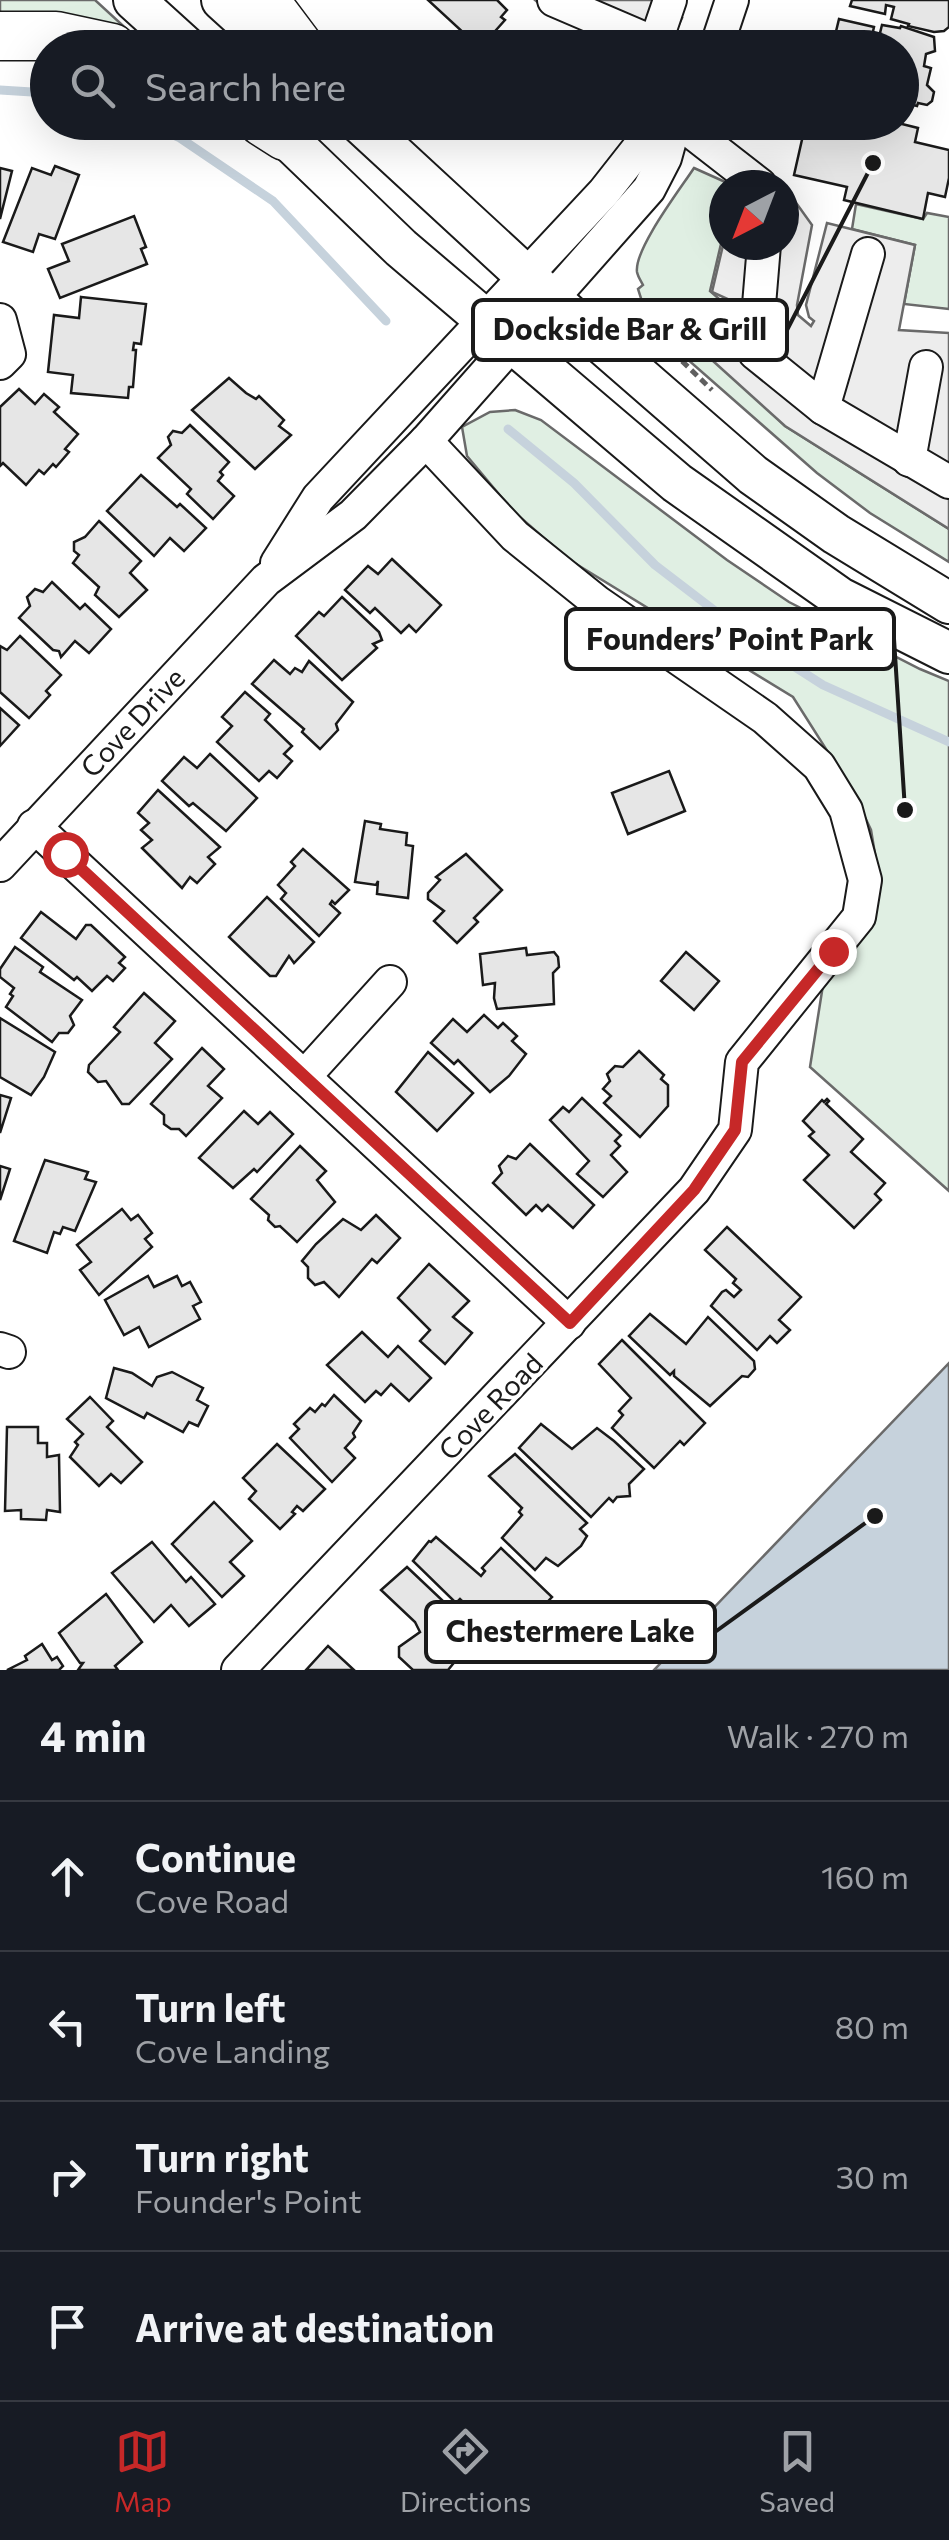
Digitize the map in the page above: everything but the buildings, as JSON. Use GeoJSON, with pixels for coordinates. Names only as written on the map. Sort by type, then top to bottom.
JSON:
{"type":"FeatureCollection","features":[{"type":"Feature","properties":{"kind":"highway"},"geometry":{"type":"LineString","coordinates":[[264,0],[286,30]]}},
{"type":"Feature","properties":{"kind":"highway"},"geometry":{"type":"LineString","coordinates":[[0,36],[30,36]]}},
{"type":"Feature","properties":{"kind":"main road"},"geometry":{"type":"LineString","coordinates":[[134,0],[167,30]]}},
{"type":"Feature","properties":{"kind":"main road"},"geometry":{"type":"LineString","coordinates":[[222,0],[255,30]]}},
{"type":"Feature","properties":{"kind":"main road"},"geometry":{"type":"LineString","coordinates":[[287,140],[401,248],[677,484],[782,560],[880,620],[949,654]]}},
{"type":"Feature","properties":{"kind":"main road"},"geometry":{"type":"LineString","coordinates":[[379,140],[704,436],[851,544],[949,603]]}},
{"type":"Feature","properties":{"kind":"street"},"geometry":{"type":"LineString","coordinates":[[554,0],[617,13],[640,30]]}},
{"type":"Feature","properties":{"kind":"street"},"geometry":{"type":"LineString","coordinates":[[664,30],[670,0]]}},
{"type":"Feature","properties":{"kind":"street"},"geometry":{"type":"LineString","coordinates":[[722,30],[732,0]]}},
{"type":"Feature","properties":{"kind":"street"},"geometry":{"type":"LineString","coordinates":[[498,332],[539,288],[649,189],[670,140]]}},
{"type":"Feature","properties":{"kind":"street"},"geometry":{"type":"LineString","coordinates":[[699,140],[740,170]]}},
{"type":"Feature","properties":{"kind":"street"},"geometry":{"type":"LineString","coordinates":[[824,408],[868,254]]}},
{"type":"Feature","properties":{"kind":"street"},"geometry":{"type":"LineString","coordinates":[[763,260],[755,353],[824,408],[949,482]]}},
{"type":"Feature","properties":{"kind":"street"},"geometry":{"type":"LineString","coordinates":[[0,320],[9,354],[0,363]]}},
{"type":"Feature","properties":{"kind":"street","name":"Cove Drive"},"geometry":{"type":"LineString","coordinates":[[0,865],[266,580],[352,515],[426,441],[498,332]]}},
{"type":"Feature","properties":{"kind":"street","name":"Cove Drive"},"geometry":{"type":"LineString","coordinates":[[266,580],[318,498],[498,332]]}},
{"type":"Feature","properties":{"kind":"street"},"geometry":{"type":"LineString","coordinates":[[908,460],[926,367]]}},
{"type":"Feature","properties":{"kind":"street","name":"Cove Road"},"geometry":{"type":"LineString","coordinates":[[238,1670],[694,1190],[735,1130],[742,1062],[858,917],[865,880],[846,810],[819,766],[765,718],[597,602],[516,536],[426,441]]}},
{"type":"Feature","properties":{"kind":"street"},"geometry":{"type":"LineString","coordinates":[[34,826],[570,1323]]}},
{"type":"Feature","properties":{"kind":"street"},"geometry":{"type":"LineString","coordinates":[[304,1076],[390,982]]}},
{"type":"Feature","properties":{"kind":"path"},"geometry":{"type":"LineString","coordinates":[[654,334],[712,390]]}},
{"type":"Feature","properties":{"kind":"green space"},"geometry":{"type":"Polygon","coordinates":[[[0,0],[95,0],[128,30],[87,30],[0,19],[0,0]]]}},
{"type":"Feature","properties":{"kind":"green space"},"geometry":{"type":"Polygon","coordinates":[[[694,168],[709,175],[709,260],[717,260],[710,291],[725,304],[723,309],[707,300],[693,325],[707,340],[713,355],[785,426],[949,529],[949,562],[870,513],[817,473],[662,337],[647,317],[638,289],[643,285],[637,272],[650,234],[694,168]]]}},
{"type":"Feature","properties":{"kind":"green space"},"geometry":{"type":"Polygon","coordinates":[[[856,204],[923,219],[927,213],[949,217],[949,309],[904,304],[915,245],[852,229],[856,204]]]}},
{"type":"Feature","properties":{"kind":"green space"},"geometry":{"type":"Polygon","coordinates":[[[515,410],[541,420],[789,602],[949,681],[949,1191],[810,1067],[823,985],[878,872],[871,830],[852,790],[793,697],[568,559],[513,511],[467,456],[462,427],[490,412],[515,410]]]}},
{"type":"Feature","properties":{"kind":"shaded area"},"geometry":{"type":"Polygon","coordinates":[[[535,0],[677,0],[682,18],[676,30],[610,30],[549,12],[535,0]]]}},
{"type":"Feature","properties":{"kind":"shaded area"},"geometry":{"type":"Polygon","coordinates":[[[799,207],[812,225],[798,315],[811,326],[814,321],[806,305],[827,223],[915,245],[899,330],[949,333],[949,529],[785,426],[713,361],[707,340],[730,300],[712,292],[720,260],[799,260],[799,207]]]}},
{"type":"Feature","properties":{"kind":"shaded area"},"geometry":{"type":"Polygon","coordinates":[[[949,1363],[949,1670],[654,1670],[949,1363]]]}},
{"type":"Feature","properties":{"kind":"waterway"},"geometry":{"type":"LineString","coordinates":[[0,90],[30,92]]}},
{"type":"Feature","properties":{"kind":"waterway"},"geometry":{"type":"LineString","coordinates":[[183,140],[273,201],[386,321]]}},
{"type":"Feature","properties":{"kind":"waterway"},"geometry":{"type":"LineString","coordinates":[[508,429],[574,483],[655,565],[753,640],[823,685],[949,742]]}},
{"type":"Feature","properties":{"kind":"place","name":"Dockside Bar & Grill"},"geometry":{"type":"Point","coordinates":[873,163]}},
{"type":"Feature","properties":{"kind":"place","name":"Founders’ Point Park"},"geometry":{"type":"Point","coordinates":[905,810]}},
{"type":"Feature","properties":{"kind":"place","name":"Chestermere Lake"},"geometry":{"type":"Point","coordinates":[875,1516]}},
{"type":"Feature","properties":{"kind":"route"},"geometry":{"type":"LineString","coordinates":[[65,854],[570,1323],[694,1190],[735,1130],[742,1062],[833,951]]}}]}
